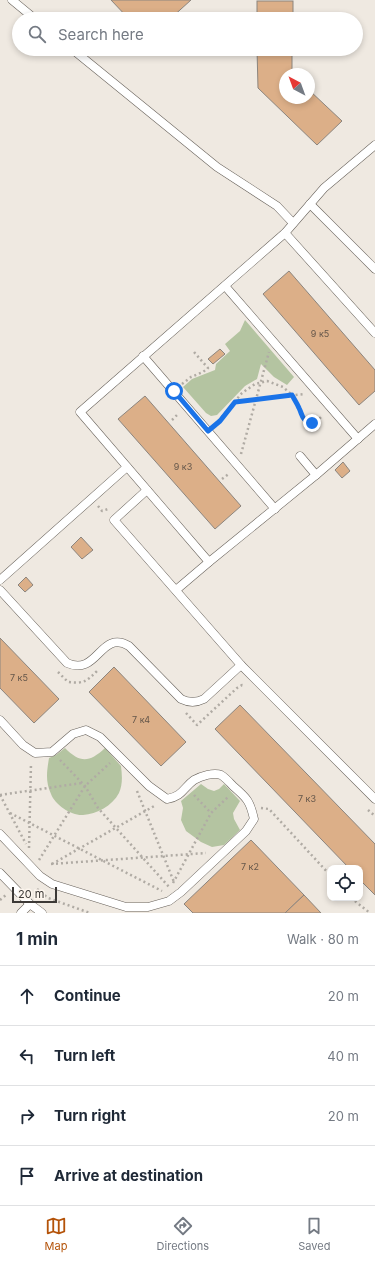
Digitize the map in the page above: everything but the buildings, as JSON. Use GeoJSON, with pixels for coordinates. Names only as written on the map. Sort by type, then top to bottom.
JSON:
{"type":"FeatureCollection","features":[{"type":"Feature","properties":{"kind":"lane"},"geometry":{"type":"LineString","coordinates":[[12,0],[27,12]]}},
{"type":"Feature","properties":{"kind":"lane"},"geometry":{"type":"LineString","coordinates":[[81,56],[217,167],[277,206],[293,223]]}},
{"type":"Feature","properties":{"kind":"lane"},"geometry":{"type":"LineString","coordinates":[[209,562],[80,412],[285,232],[324,188],[375,145]]}},
{"type":"Feature","properties":{"kind":"lane"},"geometry":{"type":"LineString","coordinates":[[310,204],[375,269]]}},
{"type":"Feature","properties":{"kind":"lane"},"geometry":{"type":"LineString","coordinates":[[285,232],[375,333]]}},
{"type":"Feature","properties":{"kind":"lane"},"geometry":{"type":"LineString","coordinates":[[225,286],[358,439]]}},
{"type":"Feature","properties":{"kind":"lane"},"geometry":{"type":"LineString","coordinates":[[143,356],[275,509]]}},
{"type":"Feature","properties":{"kind":"lane"},"geometry":{"type":"LineString","coordinates":[[176,590],[316,475],[375,424]]}},
{"type":"Feature","properties":{"kind":"lane"},"geometry":{"type":"LineString","coordinates":[[300,456],[316,475]]}},
{"type":"Feature","properties":{"kind":"lane"},"geometry":{"type":"LineString","coordinates":[[0,580],[127,467]]}},
{"type":"Feature","properties":{"kind":"lane"},"geometry":{"type":"LineString","coordinates":[[147,490],[114,520],[241,665],[375,799]]}},
{"type":"Feature","properties":{"kind":"lane"},"geometry":{"type":"LineString","coordinates":[[0,590],[67,663],[73,666],[88,664],[108,644],[118,642],[124,643],[129,646],[181,699],[186,702],[199,702],[204,699],[241,665]]}},
{"type":"Feature","properties":{"kind":"lane"},"geometry":{"type":"LineString","coordinates":[[0,720],[23,745],[35,753],[52,752],[73,734],[86,730],[100,737],[149,786],[167,799],[182,793],[194,780],[208,774],[221,775],[244,795],[251,806],[254,819],[246,831],[169,901],[148,907],[126,907],[52,884],[35,870],[0,834]]}},
{"type":"Feature","properties":{"kind":"lane"},"geometry":{"type":"LineString","coordinates":[[0,874],[30,904],[42,913]]}},
{"type":"Feature","properties":{"kind":"lane"},"geometry":{"type":"LineString","coordinates":[[21,913],[30,904]]}},
{"type":"Feature","properties":{"kind":"path"},"geometry":{"type":"LineString","coordinates":[[222,479],[238,466],[272,340]]}},
{"type":"Feature","properties":{"kind":"path"},"geometry":{"type":"LineString","coordinates":[[174,391],[191,377],[208,368],[194,352]]}},
{"type":"Feature","properties":{"kind":"path"},"geometry":{"type":"LineString","coordinates":[[208,431],[220,421],[242,393],[255,384],[267,381],[283,387],[292,395],[300,409],[302,418],[306,422],[316,422],[331,408]]}},
{"type":"Feature","properties":{"kind":"path"},"geometry":{"type":"LineString","coordinates":[[235,402],[318,393]]}},
{"type":"Feature","properties":{"kind":"path"},"geometry":{"type":"LineString","coordinates":[[172,420],[181,412]]}},
{"type":"Feature","properties":{"kind":"path"},"geometry":{"type":"LineString","coordinates":[[97,505],[102,511],[107,510],[112,505]]}},
{"type":"Feature","properties":{"kind":"path"},"geometry":{"type":"LineString","coordinates":[[32,751],[31,790],[29,850],[0,795],[31,790],[82,783]]}},
{"type":"Feature","properties":{"kind":"path"},"geometry":{"type":"LineString","coordinates":[[52,752],[85,786],[98,808],[170,888],[175,896]]}},
{"type":"Feature","properties":{"kind":"path"},"geometry":{"type":"LineString","coordinates":[[35,870],[85,786],[119,756]]}},
{"type":"Feature","properties":{"kind":"path"},"geometry":{"type":"LineString","coordinates":[[132,768],[133,780],[174,882]]}},
{"type":"Feature","properties":{"kind":"path"},"geometry":{"type":"LineString","coordinates":[[187,788],[211,813]]}},
{"type":"Feature","properties":{"kind":"path"},"geometry":{"type":"LineString","coordinates":[[170,888],[211,813],[237,789]]}},
{"type":"Feature","properties":{"kind":"path"},"geometry":{"type":"LineString","coordinates":[[35,870],[51,864],[167,799]]}},
{"type":"Feature","properties":{"kind":"path"},"geometry":{"type":"LineString","coordinates":[[251,806],[269,809],[327,872]]}},
{"type":"Feature","properties":{"kind":"path"},"geometry":{"type":"LineString","coordinates":[[10,813],[175,896]]}},
{"type":"Feature","properties":{"kind":"path"},"geometry":{"type":"LineString","coordinates":[[51,864],[224,852]]}},
{"type":"Feature","properties":{"kind":"path"},"geometry":{"type":"LineString","coordinates":[[355,901],[370,913]]}},
{"type":"Feature","properties":{"kind":"green space"},"geometry":{"type":"Polygon","coordinates":[[[245,320],[294,377],[287,385],[274,377],[261,364],[257,379],[245,386],[217,415],[211,416],[206,413],[183,387],[192,379],[215,370],[216,364],[230,351],[225,344],[240,331],[245,320]]]}},
{"type":"Feature","properties":{"kind":"green space"},"geometry":{"type":"Polygon","coordinates":[[[65,748],[80,759],[89,759],[105,748],[121,766],[122,780],[119,793],[112,802],[99,811],[83,815],[74,814],[60,806],[53,798],[47,780],[49,758],[65,748]]]}},
{"type":"Feature","properties":{"kind":"green space"},"geometry":{"type":"Polygon","coordinates":[[[201,784],[214,791],[219,789],[224,784],[240,801],[233,813],[234,819],[240,830],[224,845],[212,847],[201,842],[186,831],[181,820],[183,808],[181,801],[201,784]]]}},
{"type":"Feature","properties":{"kind":"route"},"geometry":{"type":"LineString","coordinates":[[174,391],[208,431],[220,421],[235,402],[292,395],[300,409],[302,418],[306,422],[312,423]]}}]}
